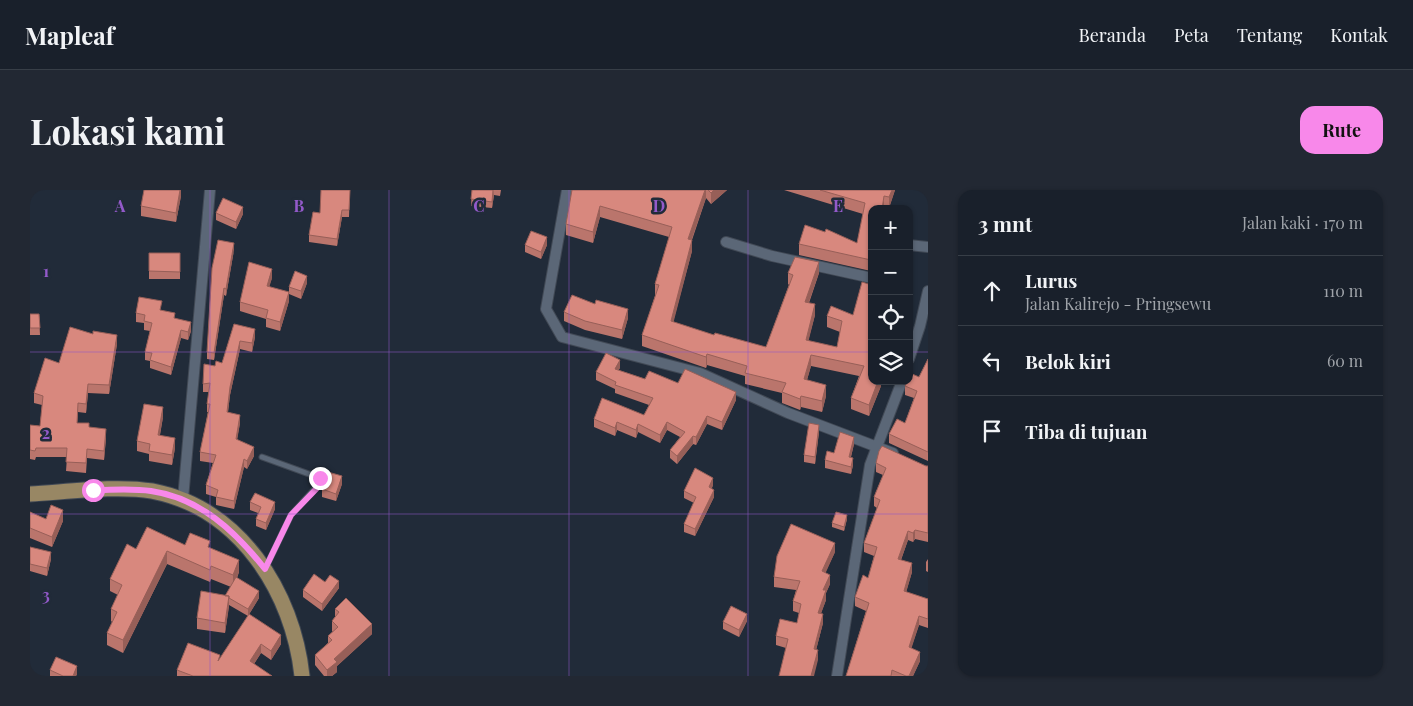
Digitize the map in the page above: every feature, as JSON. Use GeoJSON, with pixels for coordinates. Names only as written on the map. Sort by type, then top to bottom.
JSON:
{"type":"FeatureCollection","features":[{"type":"Feature","properties":{"kind":"main road"},"geometry":{"type":"LineString","coordinates":[[30,494],[93,490],[150,491],[183,499],[206,511],[237,536],[272,577],[288,614],[299,648],[302,676]]}},
{"type":"Feature","properties":{"kind":"street"},"geometry":{"type":"LineString","coordinates":[[183,499],[195,385],[210,190]]}},
{"type":"Feature","properties":{"kind":"street"},"geometry":{"type":"LineString","coordinates":[[566,190],[546,308],[562,337],[700,373],[788,413],[877,445],[902,457]]}},
{"type":"Feature","properties":{"kind":"street"},"geometry":{"type":"LineString","coordinates":[[726,242],[772,256],[868,277]]}},
{"type":"Feature","properties":{"kind":"street"},"geometry":{"type":"LineString","coordinates":[[913,245],[928,247]]}},
{"type":"Feature","properties":{"kind":"street"},"geometry":{"type":"LineString","coordinates":[[913,347],[928,291]]}},
{"type":"Feature","properties":{"kind":"street"},"geometry":{"type":"LineString","coordinates":[[837,676],[870,465],[900,385]]}},
{"type":"Feature","properties":{"kind":"lane"},"geometry":{"type":"LineString","coordinates":[[262,457],[320,478],[322,481],[291,515],[265,569]]}},
{"type":"Feature","properties":{"kind":"building"},"geometry":{"type":"Polygon","coordinates":[[[144,190],[180,190],[176,213],[141,206],[144,190]]]}},
{"type":"Feature","properties":{"kind":"building"},"geometry":{"type":"Polygon","coordinates":[[[321,190],[350,190],[349,210],[342,210],[337,239],[309,235],[313,212],[320,213],[321,190]]]}},
{"type":"Feature","properties":{"kind":"building"},"geometry":{"type":"Polygon","coordinates":[[[472,190],[493,190],[492,202],[471,199],[472,190]]]}},
{"type":"Feature","properties":{"kind":"building"},"geometry":{"type":"Polygon","coordinates":[[[572,190],[705,190],[688,239],[692,240],[671,321],[714,335],[715,333],[766,347],[793,275],[788,273],[795,257],[819,262],[805,302],[815,304],[806,340],[837,347],[842,321],[827,316],[831,306],[853,315],[862,282],[868,284],[868,385],[876,385],[869,405],[851,398],[864,366],[811,355],[804,379],[826,385],[822,401],[801,396],[800,399],[782,392],[786,383],[745,373],[747,366],[707,354],[706,357],[642,335],[659,285],[655,284],[672,227],[600,206],[593,232],[566,224],[572,190]]]}},
{"type":"Feature","properties":{"kind":"building"},"geometry":{"type":"Polygon","coordinates":[[[820,190],[892,190],[889,197],[884,196],[883,205],[868,205],[868,259],[799,244],[805,225],[825,232],[826,229],[857,243],[865,203],[820,190]]]}},
{"type":"Feature","properties":{"kind":"building"},"geometry":{"type":"Polygon","coordinates":[[[223,198],[243,207],[236,222],[216,213],[223,198]]]}},
{"type":"Feature","properties":{"kind":"building"},"geometry":{"type":"Polygon","coordinates":[[[531,231],[547,237],[541,252],[525,245],[531,231]]]}},
{"type":"Feature","properties":{"kind":"building"},"geometry":{"type":"Polygon","coordinates":[[[218,240],[234,243],[226,289],[224,288],[214,353],[207,352],[212,268],[218,240]]]}},
{"type":"Feature","properties":{"kind":"building"},"geometry":{"type":"Polygon","coordinates":[[[149,253],[180,253],[180,272],[149,271],[149,253]]]}},
{"type":"Feature","properties":{"kind":"building"},"geometry":{"type":"Polygon","coordinates":[[[249,262],[272,269],[267,286],[289,292],[280,322],[266,318],[268,310],[240,302],[249,262]]]}},
{"type":"Feature","properties":{"kind":"building"},"geometry":{"type":"Polygon","coordinates":[[[295,271],[307,276],[301,291],[289,287],[295,271]]]}},
{"type":"Feature","properties":{"kind":"building"},"geometry":{"type":"Polygon","coordinates":[[[572,295],[595,304],[596,300],[628,309],[622,330],[585,321],[564,312],[572,295]]]}},
{"type":"Feature","properties":{"kind":"building"},"geometry":{"type":"Polygon","coordinates":[[[139,297],[162,301],[160,310],[175,313],[174,318],[191,322],[188,332],[181,330],[171,367],[150,360],[152,353],[145,352],[152,323],[144,321],[145,315],[136,313],[139,297]]]}},
{"type":"Feature","properties":{"kind":"building"},"geometry":{"type":"Polygon","coordinates":[[[30,314],[39,314],[40,328],[30,328],[30,314]]]}},
{"type":"Feature","properties":{"kind":"building"},"geometry":{"type":"Polygon","coordinates":[[[234,324],[255,329],[252,343],[240,341],[230,387],[227,412],[240,415],[236,439],[254,447],[247,461],[244,459],[234,501],[216,497],[218,490],[206,485],[216,455],[200,452],[210,404],[207,404],[210,383],[203,384],[204,364],[215,366],[216,361],[222,363],[234,324]]]}},
{"type":"Feature","properties":{"kind":"building"},"geometry":{"type":"Polygon","coordinates":[[[70,327],[93,334],[93,331],[117,335],[109,385],[88,384],[86,404],[78,403],[77,423],[89,423],[89,427],[106,429],[104,451],[87,449],[86,463],[66,462],[67,448],[36,448],[35,451],[30,450],[30,425],[40,426],[43,396],[34,393],[45,358],[59,363],[70,327]]]}},
{"type":"Feature","properties":{"kind":"building"},"geometry":{"type":"Polygon","coordinates":[[[606,353],[620,360],[615,369],[645,379],[649,371],[678,383],[685,369],[736,392],[722,422],[707,416],[696,437],[693,436],[677,456],[670,450],[685,432],[667,422],[660,435],[638,424],[636,430],[617,422],[615,428],[594,419],[602,398],[644,415],[653,398],[615,385],[616,382],[596,372],[606,353]]]}},
{"type":"Feature","properties":{"kind":"building"},"geometry":{"type":"Polygon","coordinates":[[[928,359],[928,452],[889,434],[897,419],[905,423],[917,391],[905,386],[913,385],[913,374],[919,377],[928,359]]]}},
{"type":"Feature","properties":{"kind":"building"},"geometry":{"type":"Polygon","coordinates":[[[144,404],[163,407],[158,435],[175,438],[172,455],[149,451],[150,444],[137,441],[144,404]]]}},
{"type":"Feature","properties":{"kind":"building"},"geometry":{"type":"Polygon","coordinates":[[[809,423],[819,425],[815,457],[804,455],[809,423]]]}},
{"type":"Feature","properties":{"kind":"building"},"geometry":{"type":"Polygon","coordinates":[[[840,432],[854,437],[849,457],[853,458],[851,467],[825,460],[827,451],[834,453],[840,432]]]}},
{"type":"Feature","properties":{"kind":"building"},"geometry":{"type":"Polygon","coordinates":[[[882,446],[928,466],[928,533],[915,530],[913,533],[908,531],[898,559],[912,563],[904,591],[928,599],[928,619],[919,616],[909,647],[920,652],[909,676],[892,670],[891,676],[846,676],[869,603],[855,597],[863,575],[868,578],[877,547],[864,543],[880,500],[874,497],[886,468],[876,463],[882,446]]]}},
{"type":"Feature","properties":{"kind":"building"},"geometry":{"type":"Polygon","coordinates":[[[695,468],[713,478],[709,487],[714,490],[695,529],[684,524],[696,497],[684,491],[695,468]]]}},
{"type":"Feature","properties":{"kind":"building"},"geometry":{"type":"Polygon","coordinates":[[[328,472],[342,476],[336,494],[322,489],[328,472]]]}},
{"type":"Feature","properties":{"kind":"building"},"geometry":{"type":"Polygon","coordinates":[[[255,493],[275,502],[266,523],[256,519],[261,507],[250,502],[255,493]]]}},
{"type":"Feature","properties":{"kind":"building"},"geometry":{"type":"Polygon","coordinates":[[[51,505],[63,510],[52,537],[30,528],[30,512],[46,519],[51,505]]]}},
{"type":"Feature","properties":{"kind":"building"},"geometry":{"type":"Polygon","coordinates":[[[836,512],[847,515],[844,527],[832,523],[836,512]]]}},
{"type":"Feature","properties":{"kind":"building"},"geometry":{"type":"Polygon","coordinates":[[[791,524],[835,543],[822,571],[830,575],[823,590],[826,590],[818,613],[823,614],[814,649],[818,650],[811,676],[779,676],[788,639],[776,636],[780,619],[797,623],[801,604],[793,601],[800,581],[774,577],[777,556],[791,524]]]}},
{"type":"Feature","properties":{"kind":"building"},"geometry":{"type":"Polygon","coordinates":[[[147,527],[185,545],[190,533],[210,541],[208,547],[239,560],[233,575],[211,566],[210,570],[167,551],[123,640],[107,633],[117,612],[111,609],[122,585],[110,579],[127,544],[136,549],[147,527]]]}},
{"type":"Feature","properties":{"kind":"building"},"geometry":{"type":"Polygon","coordinates":[[[30,547],[51,552],[47,568],[30,564],[30,547]]]}},
{"type":"Feature","properties":{"kind":"building"},"geometry":{"type":"Polygon","coordinates":[[[314,574],[325,582],[330,575],[339,581],[322,604],[303,590],[314,574]]]}},
{"type":"Feature","properties":{"kind":"building"},"geometry":{"type":"Polygon","coordinates":[[[236,577],[259,591],[248,609],[229,598],[229,596],[225,596],[236,577]]]}},
{"type":"Feature","properties":{"kind":"building"},"geometry":{"type":"Polygon","coordinates":[[[201,591],[229,596],[225,623],[197,618],[201,591]]]}},
{"type":"Feature","properties":{"kind":"building"},"geometry":{"type":"Polygon","coordinates":[[[346,598],[372,624],[334,659],[337,662],[327,670],[315,655],[332,640],[328,636],[338,627],[332,621],[339,612],[335,609],[346,598]]]}},
{"type":"Feature","properties":{"kind":"building"},"geometry":{"type":"Polygon","coordinates":[[[731,606],[747,614],[739,630],[723,622],[731,606]]]}},
{"type":"Feature","properties":{"kind":"building"},"geometry":{"type":"Polygon","coordinates":[[[249,614],[281,635],[271,651],[261,644],[250,661],[272,676],[193,676],[177,670],[188,643],[220,655],[218,661],[249,614]]]}},
{"type":"Feature","properties":{"kind":"building"},"geometry":{"type":"Polygon","coordinates":[[[56,657],[77,666],[73,676],[63,676],[50,670],[56,657]]]}},
{"type":"Feature","properties":{"kind":"route"},"geometry":{"type":"LineString","coordinates":[[93,490],[150,491],[183,499],[206,511],[237,536],[265,569],[291,515],[321,484],[320,478]]}}]}
